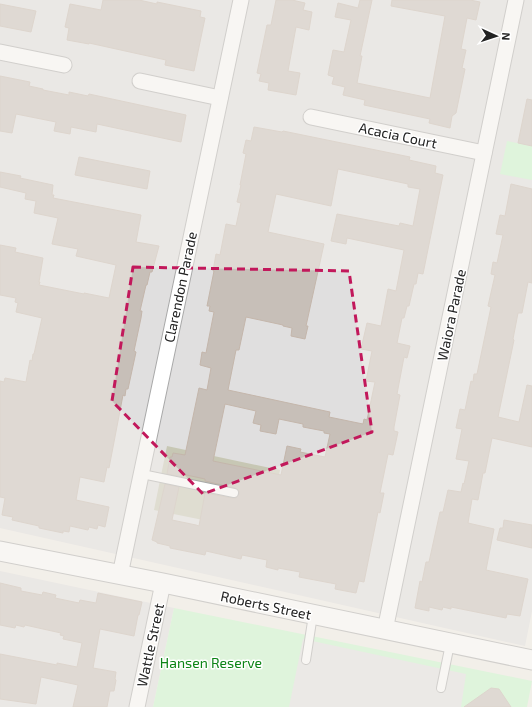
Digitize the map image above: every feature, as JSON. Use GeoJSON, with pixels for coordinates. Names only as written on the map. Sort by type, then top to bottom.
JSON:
{"type":"FeatureCollection","features":[{"type":"Feature","properties":{"kind":"street","name":"Clarendon Parade"},"geometry":{"type":"LineString","coordinates":[[120,575],[240,0]]}},
{"type":"Feature","properties":{"kind":"street","name":"Waiora Parade"},"geometry":{"type":"LineString","coordinates":[[385,630],[516,0]]}},
{"type":"Feature","properties":{"kind":"street"},"geometry":{"type":"LineString","coordinates":[[0,52],[64,65]]}},
{"type":"Feature","properties":{"kind":"street"},"geometry":{"type":"LineString","coordinates":[[140,81],[220,98]]}},
{"type":"Feature","properties":{"kind":"street","name":"Acacia Court"},"geometry":{"type":"LineString","coordinates":[[311,117],[484,153]]}},
{"type":"Feature","properties":{"kind":"street","name":"Roberts Street"},"geometry":{"type":"LineString","coordinates":[[0,551],[532,660]]}},
{"type":"Feature","properties":{"kind":"street","name":"Wattle Street"},"geometry":{"type":"LineString","coordinates":[[137,707],[162,583]]}},
{"type":"Feature","properties":{"kind":"lane"},"geometry":{"type":"LineString","coordinates":[[142,474],[234,493]]}},
{"type":"Feature","properties":{"kind":"lane"},"geometry":{"type":"LineString","coordinates":[[306,660],[313,615]]}},
{"type":"Feature","properties":{"kind":"lane"},"geometry":{"type":"LineString","coordinates":[[441,688],[450,644]]}},
{"type":"Feature","properties":{"kind":"highlighted area"},"geometry":{"type":"Polygon","coordinates":[[[133,267],[349,271],[372,432],[203,494],[112,401],[133,267]]]}},
{"type":"Feature","properties":{"kind":"shaded area"},"geometry":{"type":"Polygon","coordinates":[[[0,0],[532,0],[532,611],[525,646],[0,528],[0,0]]]}},
{"type":"Feature","properties":{"kind":"shaded area"},"geometry":{"type":"Polygon","coordinates":[[[167,446],[280,470],[267,533],[154,510],[167,446]]]}},
{"type":"Feature","properties":{"kind":"shaded area"},"geometry":{"type":"Polygon","coordinates":[[[0,571],[174,608],[153,707],[0,707],[0,571]]]}},
{"type":"Feature","properties":{"kind":"shaded area"},"geometry":{"type":"Polygon","coordinates":[[[303,639],[466,674],[461,707],[289,707],[303,639]]]}},
{"type":"Feature","properties":{"kind":"green space"},"geometry":{"type":"Polygon","coordinates":[[[507,141],[532,146],[532,180],[500,174],[507,141]]]}},
{"type":"Feature","properties":{"kind":"green space","name":"Hansen Reserve"},"geometry":{"type":"Polygon","coordinates":[[[174,608],[532,681],[527,707],[153,707],[174,608]]]}},
{"type":"Feature","properties":{"kind":"building"},"geometry":{"type":"Polygon","coordinates":[[[103,0],[139,0],[157,4],[157,2],[201,11],[200,17],[205,18],[194,71],[165,65],[166,60],[89,43],[67,40],[69,28],[65,27],[70,4],[101,10],[103,0]]]}},
{"type":"Feature","properties":{"kind":"building"},"geometry":{"type":"Polygon","coordinates":[[[276,0],[292,0],[305,3],[303,10],[312,12],[309,30],[296,27],[288,71],[300,73],[296,95],[268,90],[269,83],[259,81],[261,74],[257,73],[267,25],[271,25],[276,0]]]}},
{"type":"Feature","properties":{"kind":"building"},"geometry":{"type":"Polygon","coordinates":[[[360,0],[372,0],[360,56],[362,56],[357,83],[430,98],[445,16],[391,6],[392,0],[470,0],[480,2],[476,20],[467,18],[461,49],[466,50],[462,68],[465,69],[456,113],[452,116],[450,128],[429,123],[430,119],[364,105],[365,100],[343,95],[345,87],[332,84],[334,77],[328,75],[333,50],[344,52],[351,20],[335,17],[338,3],[358,8],[360,0]]]}},
{"type":"Feature","properties":{"kind":"building"},"geometry":{"type":"Polygon","coordinates":[[[0,4],[36,11],[31,32],[0,26],[0,4]]]}},
{"type":"Feature","properties":{"kind":"building"},"geometry":{"type":"Polygon","coordinates":[[[0,76],[30,82],[29,86],[43,90],[69,95],[69,92],[88,96],[89,94],[186,115],[181,142],[97,124],[96,132],[71,127],[70,134],[54,131],[56,122],[16,114],[12,133],[0,131],[0,76]]]}},
{"type":"Feature","properties":{"kind":"building"},"geometry":{"type":"Polygon","coordinates":[[[527,99],[532,100],[532,146],[518,143],[527,99]]]}},
{"type":"Feature","properties":{"kind":"building"},"geometry":{"type":"Polygon","coordinates":[[[254,127],[283,131],[410,157],[409,160],[436,166],[435,173],[443,175],[423,274],[418,273],[409,306],[407,306],[404,318],[402,318],[397,343],[410,346],[407,358],[404,357],[397,394],[400,395],[394,431],[398,432],[393,455],[388,454],[380,493],[384,493],[380,513],[378,512],[364,582],[359,581],[356,593],[335,589],[336,584],[299,577],[300,572],[278,568],[278,570],[266,567],[267,560],[242,555],[241,559],[206,551],[205,555],[170,548],[170,546],[157,543],[152,540],[165,484],[179,487],[172,520],[199,526],[205,493],[233,498],[236,498],[239,494],[239,491],[235,488],[205,481],[205,479],[182,474],[182,477],[167,474],[170,457],[172,457],[173,453],[185,455],[199,388],[207,390],[211,368],[200,365],[202,352],[206,353],[214,312],[209,311],[210,306],[207,306],[216,254],[220,255],[226,224],[236,226],[241,203],[237,202],[246,154],[243,153],[246,140],[251,141],[254,127]],[[338,169],[331,206],[276,194],[268,232],[324,244],[306,326],[308,326],[305,339],[291,336],[292,328],[246,317],[239,350],[236,350],[228,390],[330,412],[329,417],[363,424],[364,419],[367,420],[375,382],[366,381],[372,351],[361,349],[367,323],[381,326],[388,289],[396,291],[404,250],[347,238],[346,244],[331,241],[337,214],[399,226],[400,223],[413,226],[420,189],[408,187],[408,184],[338,169]],[[225,404],[213,461],[281,475],[287,446],[301,449],[300,452],[325,457],[330,434],[324,433],[324,431],[303,427],[303,424],[279,419],[276,434],[260,431],[261,425],[253,423],[256,411],[225,404]]]}},
{"type":"Feature","properties":{"kind":"building"},"geometry":{"type":"Polygon","coordinates":[[[79,157],[150,171],[147,189],[75,175],[79,157]]]}},
{"type":"Feature","properties":{"kind":"building"},"geometry":{"type":"Polygon","coordinates":[[[0,172],[53,185],[53,198],[141,215],[136,242],[159,246],[152,272],[150,272],[146,285],[140,311],[142,311],[141,318],[134,351],[136,352],[128,389],[126,389],[125,396],[123,395],[109,468],[107,467],[104,482],[80,477],[76,500],[109,507],[105,527],[98,525],[97,529],[89,527],[88,530],[70,526],[69,532],[63,531],[63,533],[39,528],[39,526],[12,520],[13,517],[2,515],[5,498],[0,497],[0,381],[4,382],[5,378],[26,382],[30,360],[32,361],[42,318],[16,312],[18,303],[15,302],[16,298],[0,295],[0,245],[16,248],[15,252],[43,258],[39,285],[84,294],[109,298],[116,265],[76,256],[78,249],[52,244],[58,218],[34,213],[36,201],[25,199],[26,193],[0,187],[0,172]]]}},
{"type":"Feature","properties":{"kind":"building"},"geometry":{"type":"Polygon","coordinates":[[[511,184],[532,189],[532,283],[528,282],[522,313],[518,313],[498,417],[519,422],[527,385],[532,386],[532,447],[492,438],[478,500],[472,499],[468,523],[494,529],[486,570],[528,579],[520,616],[507,614],[506,618],[451,607],[451,609],[443,607],[442,610],[429,607],[429,611],[415,608],[420,581],[422,582],[426,562],[429,562],[440,512],[443,512],[448,490],[461,492],[463,483],[464,484],[469,461],[456,459],[462,429],[456,428],[460,409],[465,410],[471,381],[473,382],[474,374],[477,374],[491,307],[488,306],[495,275],[491,274],[493,262],[497,263],[503,235],[496,234],[500,215],[505,216],[511,184]]]}},
{"type":"Feature","properties":{"kind":"building"},"geometry":{"type":"Polygon","coordinates":[[[504,520],[532,525],[532,548],[497,540],[500,528],[503,528],[504,520]]]}},
{"type":"Feature","properties":{"kind":"building"},"geometry":{"type":"Polygon","coordinates":[[[0,583],[21,588],[21,591],[42,595],[43,592],[56,595],[55,598],[79,603],[80,600],[96,603],[98,593],[142,602],[134,636],[100,629],[93,668],[116,672],[114,691],[110,691],[107,707],[73,707],[78,685],[41,677],[36,704],[0,699],[0,654],[57,665],[57,663],[77,667],[82,643],[63,639],[64,636],[60,635],[61,633],[25,625],[24,627],[16,625],[15,628],[0,625],[0,583]]]}},
{"type":"Feature","properties":{"kind":"building"},"geometry":{"type":"Polygon","coordinates":[[[491,688],[499,689],[511,707],[464,707],[491,688]]]}}]}
